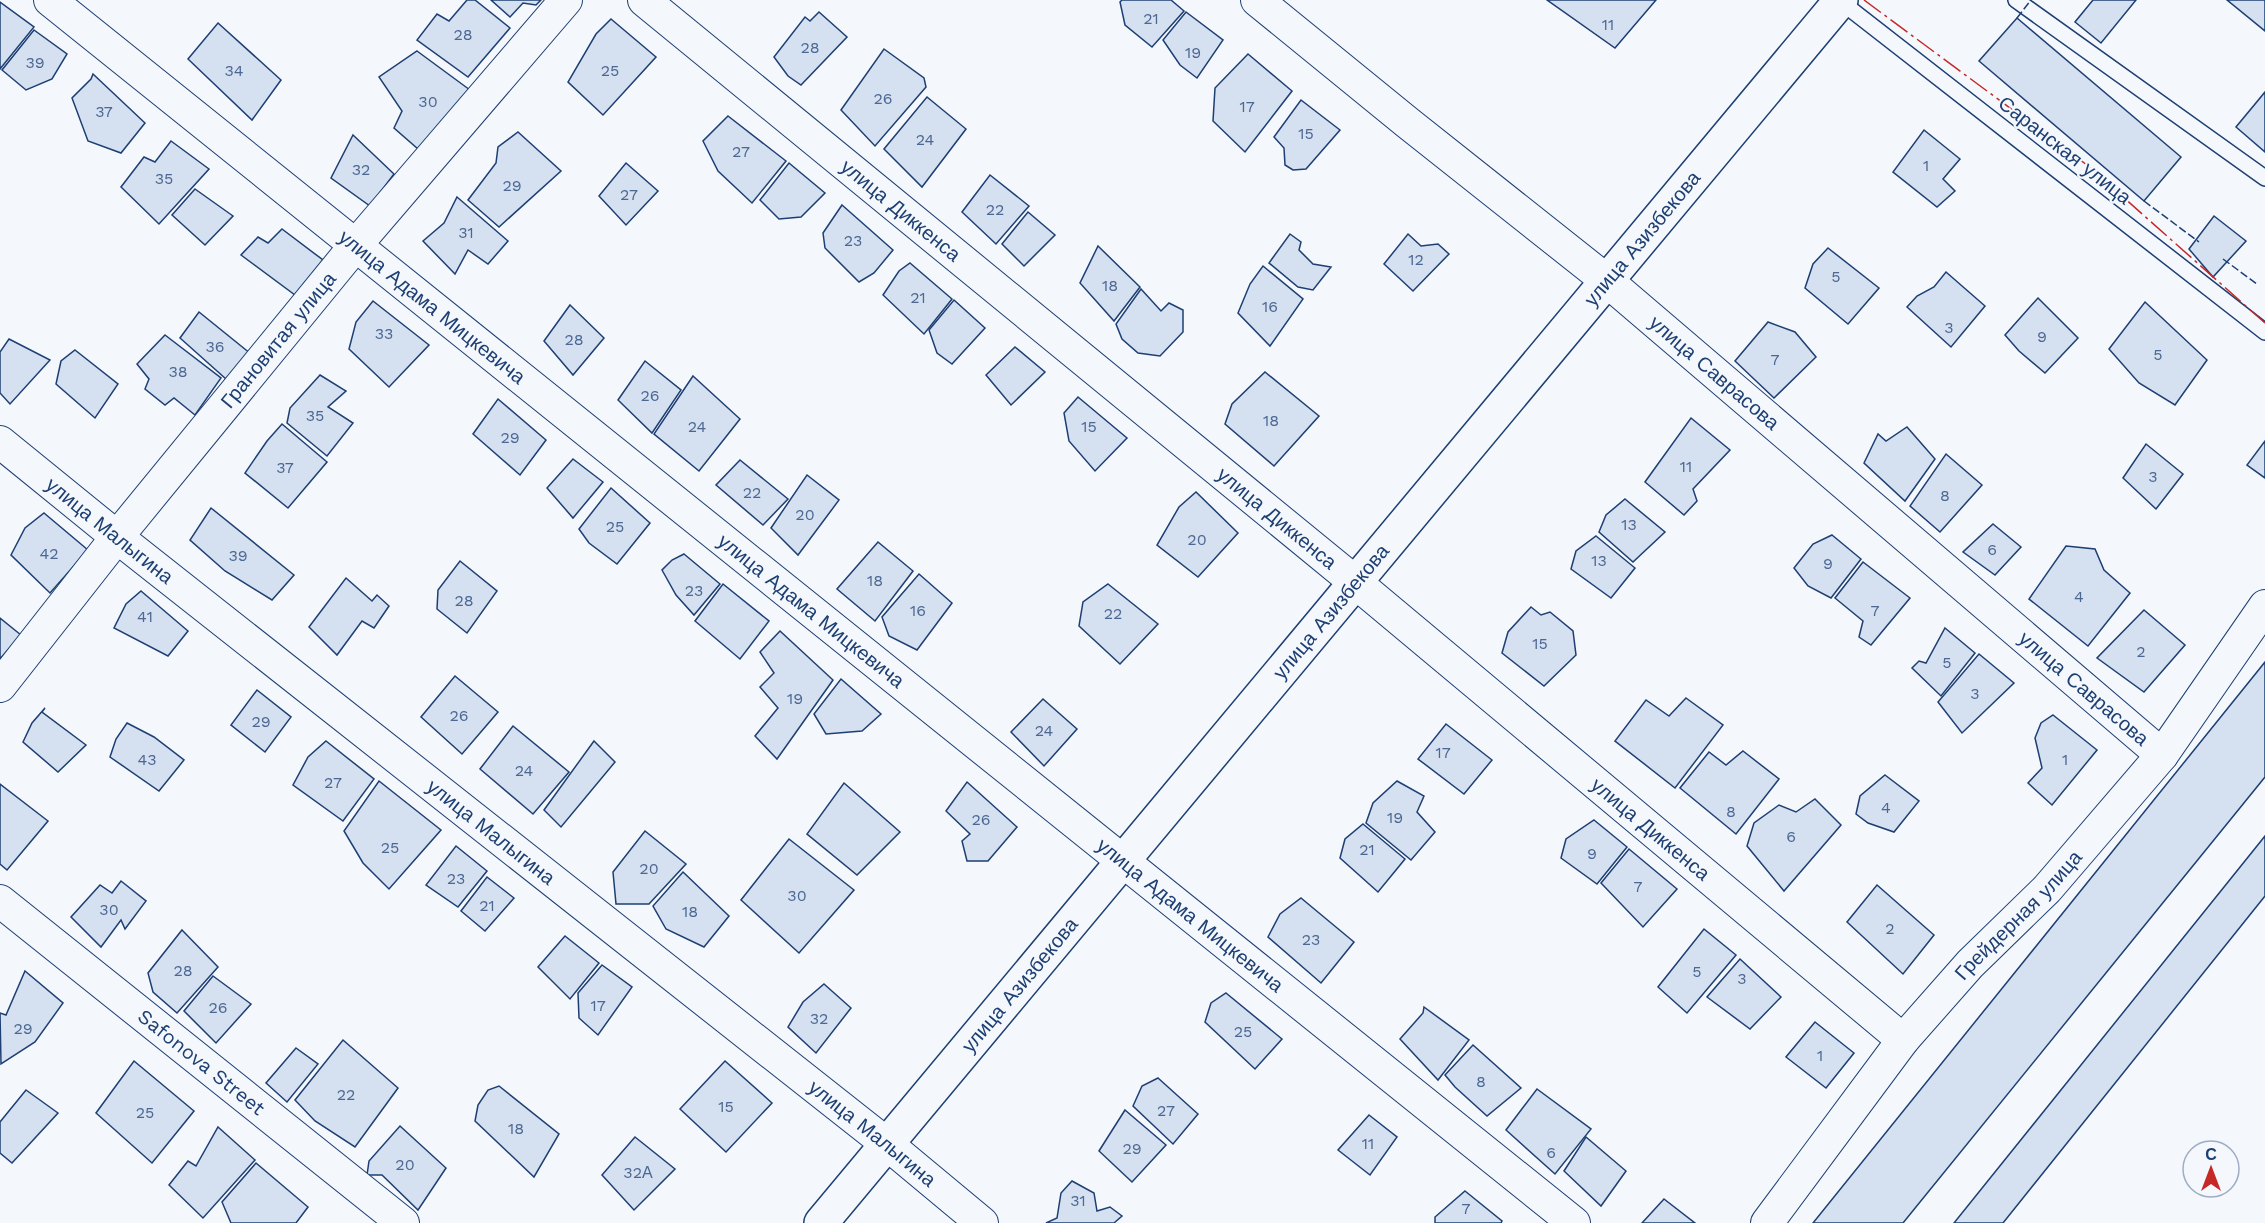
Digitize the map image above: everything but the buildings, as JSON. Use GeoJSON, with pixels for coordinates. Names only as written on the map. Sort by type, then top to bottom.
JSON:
{"type":"FeatureCollection","features":[{"type":"Feature","properties":{"kind":"main road","name":"улица Азизбекова"},"geometry":{"type":"LineString","coordinates":[[821,1223],[1840,0]]}},
{"type":"Feature","properties":{"kind":"street","name":"улица Адама Мицкевича"},"geometry":{"type":"LineString","coordinates":[[50,0],[1574,1223]]}},
{"type":"Feature","properties":{"kind":"street","name":"Грановитая улица"},"geometry":{"type":"LineString","coordinates":[[0,686],[117,537],[355,246],[566,0]]}},
{"type":"Feature","properties":{"kind":"street","name":"улица Диккенса"},"geometry":{"type":"LineString","coordinates":[[644,0],[1355,582],[1904,1040]]}},
{"type":"Feature","properties":{"kind":"street","name":"улица Саврасова"},"geometry":{"type":"LineString","coordinates":[[1257,0],[1606,280],[2162,755]]}},
{"type":"Feature","properties":{"kind":"street","name":"улица Малыгина"},"geometry":{"type":"LineString","coordinates":[[0,442],[117,537],[887,1144],[982,1223]]}},
{"type":"Feature","properties":{"kind":"street","name":"Грейдерная улица"},"geometry":{"type":"LineString","coordinates":[[1767,1223],[1904,1040],[1970,964],[2047,889],[2162,755],[2265,606]]}},
{"type":"Feature","properties":{"kind":"street","name":"Safonova Street"},"geometry":{"type":"LineString","coordinates":[[0,901],[403,1223]]}},
{"type":"Feature","properties":{"kind":"lane","name":"Саранская улица"},"geometry":{"type":"LineString","coordinates":[[1840,0],[2265,332]]}},
{"type":"Feature","properties":{"kind":"lane"},"geometry":{"type":"LineString","coordinates":[[2016,0],[2265,178]]}},
{"type":"Feature","properties":{"kind":"fence"},"geometry":{"type":"LineString","coordinates":[[2017,18],[2031,0]]}},
{"type":"Feature","properties":{"kind":"fence"},"geometry":{"type":"LineString","coordinates":[[2144,201],[2199,242]]}},
{"type":"Feature","properties":{"kind":"fence"},"geometry":{"type":"LineString","coordinates":[[2223,259],[2257,284]]}},
{"type":"Feature","properties":{"kind":"power"},"geometry":{"type":"LineString","coordinates":[[1864,0],[2087,165],[2265,323]]}}]}
